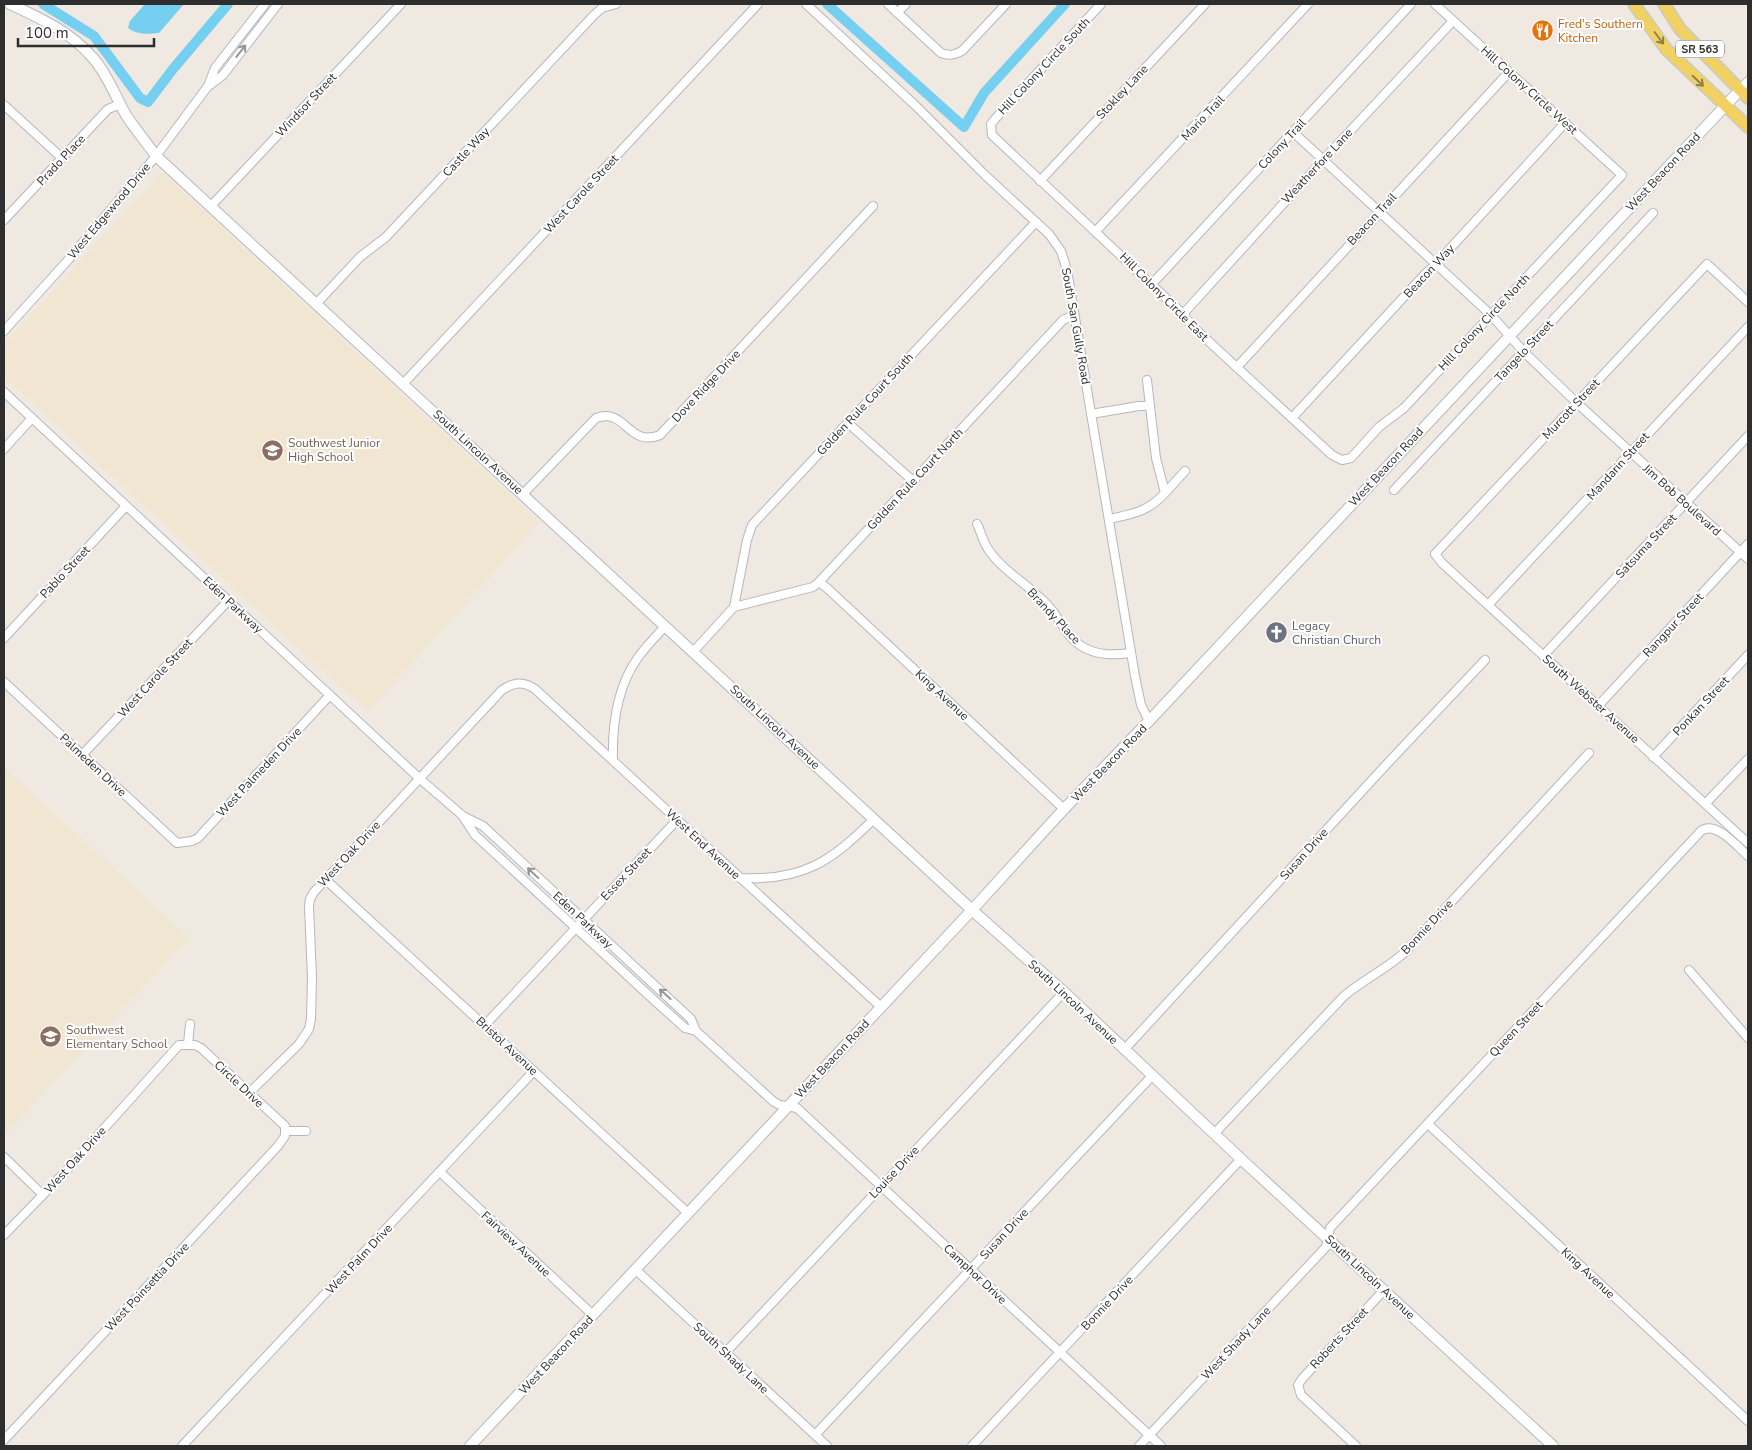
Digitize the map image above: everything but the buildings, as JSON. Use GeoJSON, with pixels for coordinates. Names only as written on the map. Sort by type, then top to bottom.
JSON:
{"type":"FeatureCollection","features":[{"type":"Feature","properties":{"kind":"main road","name":"SR 563"},"geometry":{"type":"LineString","coordinates":[[1634,4],[1666,49],[1748,127]]}},
{"type":"Feature","properties":{"kind":"main road","name":"SR 563"},"geometry":{"type":"LineString","coordinates":[[1664,4],[1680,29],[1744,94]]}},
{"type":"Feature","properties":{"kind":"street","name":"South Lincoln Avenue"},"geometry":{"type":"LineString","coordinates":[[10,4],[49,22],[84,49],[102,70],[127,116],[156,156],[972,910],[1064,992],[1214,1134],[1553,1446]]}},
{"type":"Feature","properties":{"kind":"street","name":"West Edgewood Drive"},"geometry":{"type":"LineString","coordinates":[[4,331],[69,259],[156,156],[208,86],[215,68],[265,4]]}},
{"type":"Feature","properties":{"kind":"street","name":"West Edgewood Drive"},"geometry":{"type":"LineString","coordinates":[[208,86],[223,75],[278,4]]}},
{"type":"Feature","properties":{"kind":"street","name":"Windsor Street"},"geometry":{"type":"LineString","coordinates":[[211,206],[401,4]]}},
{"type":"Feature","properties":{"kind":"street","name":"Castle Way"},"geometry":{"type":"LineString","coordinates":[[316,304],[360,257],[386,237],[594,16],[602,8],[616,4]]}},
{"type":"Feature","properties":{"kind":"street","name":"West Carole Street"},"geometry":{"type":"LineString","coordinates":[[403,384],[758,4]]}},
{"type":"Feature","properties":{"kind":"street","name":"South San Gully Road"},"geometry":{"type":"LineString","coordinates":[[806,4],[1049,234],[1061,251],[1067,270],[1131,653],[1141,705],[1149,721]]}},
{"type":"Feature","properties":{"kind":"street"},"geometry":{"type":"LineString","coordinates":[[888,4],[941,53],[947,55],[955,55],[962,51],[1006,4]]}},
{"type":"Feature","properties":{"kind":"street"},"geometry":{"type":"LineString","coordinates":[[897,13],[906,4]]}},
{"type":"Feature","properties":{"kind":"street","name":"Hill Colony Circle South"},"geometry":{"type":"LineString","coordinates":[[991,129],[991,124],[995,119],[1101,4]]}},
{"type":"Feature","properties":{"kind":"street","name":"Stokley Lane"},"geometry":{"type":"LineString","coordinates":[[1040,181],[1204,4]]}},
{"type":"Feature","properties":{"kind":"street","name":"Mario Trail"},"geometry":{"type":"LineString","coordinates":[[1096,231],[1308,4]]}},
{"type":"Feature","properties":{"kind":"street","name":"Colony Trail"},"geometry":{"type":"LineString","coordinates":[[1152,284],[1411,4]]}},
{"type":"Feature","properties":{"kind":"street","name":"Hill Colony Circle West"},"geometry":{"type":"LineString","coordinates":[[1435,4],[1621,176]]}},
{"type":"Feature","properties":{"kind":"street","name":"Weatherfore Lane"},"geometry":{"type":"LineString","coordinates":[[1183,314],[1322,160],[1453,21]]}},
{"type":"Feature","properties":{"kind":"street","name":"Beacon Trail"},"geometry":{"type":"LineString","coordinates":[[1237,367],[1508,72]]}},
{"type":"Feature","properties":{"kind":"street","name":"West Beacon Road"},"geometry":{"type":"LineString","coordinates":[[470,1446],[1509,335],[1725,106],[1744,94],[1748,81]]}},
{"type":"Feature","properties":{"kind":"street","name":"Prado Place"},"geometry":{"type":"LineString","coordinates":[[4,220],[108,109],[121,104]]}},
{"type":"Feature","properties":{"kind":"street"},"geometry":{"type":"LineString","coordinates":[[4,105],[62,158]]}},
{"type":"Feature","properties":{"kind":"street","name":"Beacon Way"},"geometry":{"type":"LineString","coordinates":[[1292,418],[1565,123]]}},
{"type":"Feature","properties":{"kind":"street","name":"Hill Colony Circle East"},"geometry":{"type":"LineString","coordinates":[[991,129],[992,135],[1152,284],[1183,314],[1192,326],[1332,455],[1342,460]]}},
{"type":"Feature","properties":{"kind":"street","name":"Jim Bob Boulevard"},"geometry":{"type":"LineString","coordinates":[[1293,132],[1491,315],[1524,352],[1629,453],[1748,559]]}},
{"type":"Feature","properties":{"kind":"street","name":"Hill Colony Circle North"},"geometry":{"type":"LineString","coordinates":[[1342,460],[1350,458],[1379,427],[1404,408],[1621,176]]}},
{"type":"Feature","properties":{"kind":"street","name":"Dove Ridge Drive"},"geometry":{"type":"LineString","coordinates":[[523,494],[596,418],[608,415],[615,417],[639,437],[652,438],[660,435],[873,206]]}},
{"type":"Feature","properties":{"kind":"street","name":"Tangelo Street"},"geometry":{"type":"LineString","coordinates":[[1394,490],[1654,213]]}},
{"type":"Feature","properties":{"kind":"street","name":"Golden Rule Court South"},"geometry":{"type":"LineString","coordinates":[[734,607],[747,540],[752,525],[1036,222]]}},
{"type":"Feature","properties":{"kind":"street","name":"Murcott Street"},"geometry":{"type":"LineString","coordinates":[[1435,554],[1707,264],[1748,302]]}},
{"type":"Feature","properties":{"kind":"street","name":"Golden Rule Court North"},"geometry":{"type":"LineString","coordinates":[[734,607],[813,587],[1063,320],[1074,315]]}},
{"type":"Feature","properties":{"kind":"street","name":"Mandarin Street"},"geometry":{"type":"LineString","coordinates":[[1488,605],[1748,328]]}},
{"type":"Feature","properties":{"kind":"street"},"geometry":{"type":"LineString","coordinates":[[1146,380],[1156,458],[1165,493]]}},
{"type":"Feature","properties":{"kind":"street","name":"Eden Parkway"},"geometry":{"type":"LineString","coordinates":[[4,392],[419,778],[463,816],[483,826],[692,1019],[696,1031]]}},
{"type":"Feature","properties":{"kind":"street"},"geometry":{"type":"LineString","coordinates":[[1091,414],[1150,406]]}},
{"type":"Feature","properties":{"kind":"street"},"geometry":{"type":"LineString","coordinates":[[4,449],[32,418]]}},
{"type":"Feature","properties":{"kind":"street"},"geometry":{"type":"LineString","coordinates":[[848,423],[913,482]]}},
{"type":"Feature","properties":{"kind":"street","name":"Satsuma Street"},"geometry":{"type":"LineString","coordinates":[[1543,656],[1748,436]]}},
{"type":"Feature","properties":{"kind":"street"},"geometry":{"type":"LineString","coordinates":[[1109,519],[1139,513],[1158,501],[1185,471]]}},
{"type":"Feature","properties":{"kind":"street","name":"Pablo Street"},"geometry":{"type":"LineString","coordinates":[[4,638],[126,506]]}},
{"type":"Feature","properties":{"kind":"street","name":"Brandy Place"},"geometry":{"type":"LineString","coordinates":[[978,524],[986,548],[1052,610],[1062,626],[1081,646],[1102,654],[1131,653]]}},
{"type":"Feature","properties":{"kind":"street","name":"Rangpur Street"},"geometry":{"type":"LineString","coordinates":[[1598,706],[1748,544]]}},
{"type":"Feature","properties":{"kind":"street","name":"South Webster Avenue"},"geometry":{"type":"LineString","coordinates":[[1435,554],[1442,563],[1748,843]]}},
{"type":"Feature","properties":{"kind":"street","name":"King Avenue"},"geometry":{"type":"LineString","coordinates":[[818,582],[827,588],[1064,809]]}},
{"type":"Feature","properties":{"kind":"street","name":"West Carole Street"},"geometry":{"type":"LineString","coordinates":[[82,755],[228,600]]}},
{"type":"Feature","properties":{"kind":"street"},"geometry":{"type":"LineString","coordinates":[[693,652],[734,607]]}},
{"type":"Feature","properties":{"kind":"street"},"geometry":{"type":"LineString","coordinates":[[613,760],[612,742],[622,689],[636,661],[665,626]]}},
{"type":"Feature","properties":{"kind":"street","name":"Ponkan Street"},"geometry":{"type":"LineString","coordinates":[[1653,757],[1748,655]]}},
{"type":"Feature","properties":{"kind":"street","name":"Susan Drive"},"geometry":{"type":"LineString","coordinates":[[1124,1050],[1485,660]]}},
{"type":"Feature","properties":{"kind":"street","name":"Palmeden Drive"},"geometry":{"type":"LineString","coordinates":[[4,682],[168,836],[177,843],[184,843]]}},
{"type":"Feature","properties":{"kind":"street","name":"West End Avenue"},"geometry":{"type":"LineString","coordinates":[[523,683],[535,689],[881,1007]]}},
{"type":"Feature","properties":{"kind":"street","name":"West Oak Drive"},"geometry":{"type":"LineString","coordinates":[[249,1093],[299,1044],[309,1029],[312,977],[309,907],[314,892],[502,690],[510,684],[523,683]]}},
{"type":"Feature","properties":{"kind":"street","name":"West Palmeden Drive"},"geometry":{"type":"LineString","coordinates":[[184,843],[198,838],[330,695]]}},
{"type":"Feature","properties":{"kind":"street","name":"Bonnie Drive"},"geometry":{"type":"LineString","coordinates":[[1214,1134],[1344,996],[1404,953],[1589,753]]}},
{"type":"Feature","properties":{"kind":"street"},"geometry":{"type":"LineString","coordinates":[[1706,803],[1748,759]]}},
{"type":"Feature","properties":{"kind":"street","name":"Eden Parkway"},"geometry":{"type":"LineString","coordinates":[[463,816],[475,834],[685,1028],[696,1031],[774,1102],[788,1106]]}},
{"type":"Feature","properties":{"kind":"street"},"geometry":{"type":"LineString","coordinates":[[740,878],[786,875],[812,867],[842,849],[874,819]]}},
{"type":"Feature","properties":{"kind":"street","name":"Essex Street"},"geometry":{"type":"LineString","coordinates":[[576,928],[677,820]]}},
{"type":"Feature","properties":{"kind":"street","name":"Queen Street"},"geometry":{"type":"LineString","coordinates":[[1327,1237],[1330,1228],[1701,831],[1710,827],[1718,829],[1748,856]]}},
{"type":"Feature","properties":{"kind":"street","name":"Bristol Avenue"},"geometry":{"type":"LineString","coordinates":[[326,880],[688,1213]]}},
{"type":"Feature","properties":{"kind":"street"},"geometry":{"type":"LineString","coordinates":[[485,1026],[576,928]]}},
{"type":"Feature","properties":{"kind":"street"},"geometry":{"type":"LineString","coordinates":[[1689,970],[1748,1038]]}},
{"type":"Feature","properties":{"kind":"street","name":"Louise Drive"},"geometry":{"type":"LineString","coordinates":[[726,1352],[1064,992]]}},
{"type":"Feature","properties":{"kind":"street"},"geometry":{"type":"LineString","coordinates":[[188,1044],[190,1024]]}},
{"type":"Feature","properties":{"kind":"street","name":"West Oak Drive"},"geometry":{"type":"LineString","coordinates":[[4,1235],[43,1195],[170,1054],[179,1045],[188,1044]]}},
{"type":"Feature","properties":{"kind":"street","name":"Circle Drive"},"geometry":{"type":"LineString","coordinates":[[188,1044],[202,1048],[280,1120],[285,1126],[286,1131]]}},
{"type":"Feature","properties":{"kind":"street","name":"West Palm Drive"},"geometry":{"type":"LineString","coordinates":[[182,1446],[534,1071]]}},
{"type":"Feature","properties":{"kind":"street","name":"Susan Drive"},"geometry":{"type":"LineString","coordinates":[[815,1435],[1152,1076]]}},
{"type":"Feature","properties":{"kind":"street","name":"Camphor Drive"},"geometry":{"type":"LineString","coordinates":[[788,1106],[797,1108],[1161,1446]]}},
{"type":"Feature","properties":{"kind":"street","name":"King Avenue"},"geometry":{"type":"LineString","coordinates":[[1428,1124],[1748,1421]]}},
{"type":"Feature","properties":{"kind":"street"},"geometry":{"type":"LineString","coordinates":[[286,1131],[306,1131]]}},
{"type":"Feature","properties":{"kind":"street","name":"West Poinsettia Drive"},"geometry":{"type":"LineString","coordinates":[[4,1440],[278,1146],[284,1139],[286,1131]]}},
{"type":"Feature","properties":{"kind":"street"},"geometry":{"type":"LineString","coordinates":[[4,1157],[43,1195]]}},
{"type":"Feature","properties":{"kind":"street","name":"Bonnie Drive"},"geometry":{"type":"LineString","coordinates":[[972,1446],[1241,1159]]}},
{"type":"Feature","properties":{"kind":"street","name":"Fairview Avenue"},"geometry":{"type":"LineString","coordinates":[[440,1172],[594,1315]]}},
{"type":"Feature","properties":{"kind":"street","name":"West Shady Lane"},"geometry":{"type":"LineString","coordinates":[[1139,1446],[1326,1247],[1327,1237]]}},
{"type":"Feature","properties":{"kind":"street","name":"South Shady Lane"},"geometry":{"type":"LineString","coordinates":[[636,1270],[827,1446]]}},
{"type":"Feature","properties":{"kind":"street","name":"Roberts Street"},"geometry":{"type":"LineString","coordinates":[[1356,1446],[1301,1395],[1298,1389],[1302,1379],[1384,1290]]}},
{"type":"Feature","properties":{"kind":"shaded area","name":"Southwest Junior High School"},"geometry":{"type":"Polygon","coordinates":[[[162,172],[539,522],[368,712],[4,377],[4,344],[162,172]]]}},
{"type":"Feature","properties":{"kind":"shaded area","name":"Southwest Elementary School"},"geometry":{"type":"Polygon","coordinates":[[[4,768],[189,938],[4,1136],[4,768]]]}},
{"type":"Feature","properties":{"kind":"water"},"geometry":{"type":"Polygon","coordinates":[[[145,4],[184,4],[159,33],[146,34],[135,32],[128,28],[130,21],[145,4]]]}},
{"type":"Feature","properties":{"kind":"waterway"},"geometry":{"type":"LineString","coordinates":[[43,4],[94,36],[140,98],[148,102],[173,69],[228,4]]}},
{"type":"Feature","properties":{"kind":"waterway"},"geometry":{"type":"LineString","coordinates":[[827,4],[964,127],[984,93],[1065,4]]}},
{"type":"Feature","properties":{"kind":"place","name":"Fred's Southern Kitchen"},"geometry":{"type":"Point","coordinates":[1542,31]}},
{"type":"Feature","properties":{"kind":"place","name":"Southwest Junior High School"},"geometry":{"type":"Point","coordinates":[272,450]}},
{"type":"Feature","properties":{"kind":"place","name":"Legacy Christian Church"},"geometry":{"type":"Point","coordinates":[1276,633]}},
{"type":"Feature","properties":{"kind":"place","name":"Southwest Elementary School"},"geometry":{"type":"Point","coordinates":[50,1037]}}]}
